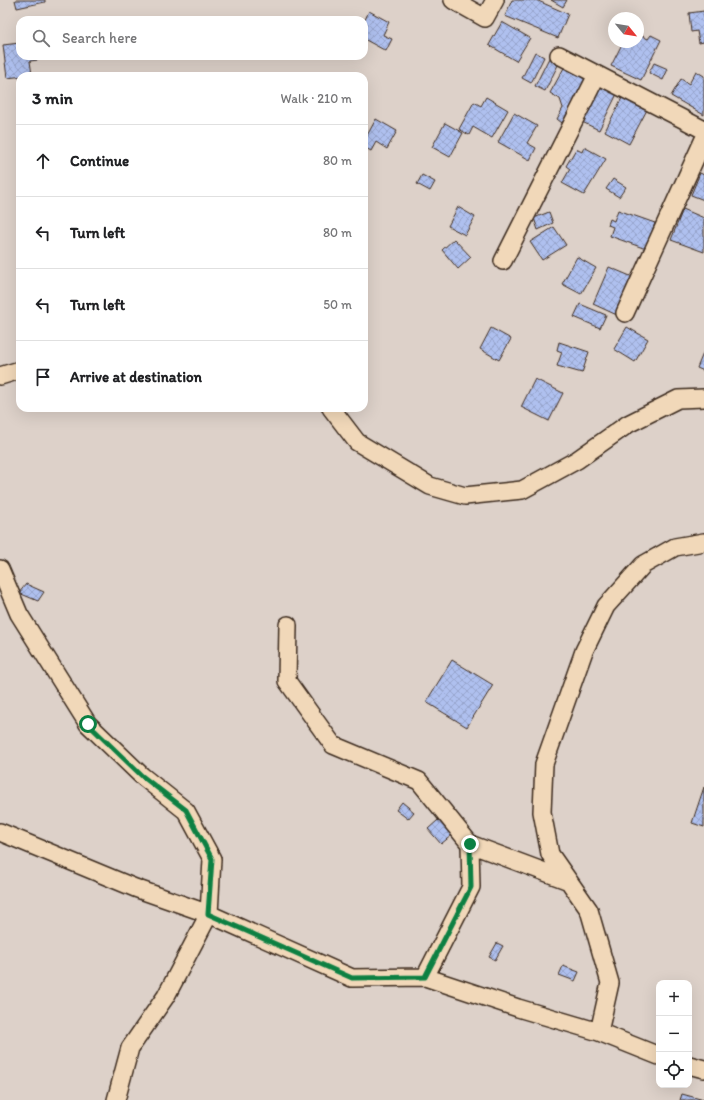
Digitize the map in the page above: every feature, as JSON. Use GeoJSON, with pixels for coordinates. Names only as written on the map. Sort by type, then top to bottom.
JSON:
{"type":"FeatureCollection","features":[{"type":"Feature","properties":{"kind":"street"},"geometry":{"type":"LineString","coordinates":[[452,0],[485,18],[495,0]]}},
{"type":"Feature","properties":{"kind":"street"},"geometry":{"type":"LineString","coordinates":[[559,55],[704,130]]}},
{"type":"Feature","properties":{"kind":"street"},"geometry":{"type":"LineString","coordinates":[[503,261],[597,75]]}},
{"type":"Feature","properties":{"kind":"street"},"geometry":{"type":"LineString","coordinates":[[625,313],[704,139]]}},
{"type":"Feature","properties":{"kind":"street"},"geometry":{"type":"LineString","coordinates":[[0,376],[16,371]]}},
{"type":"Feature","properties":{"kind":"street"},"geometry":{"type":"LineString","coordinates":[[334,412],[357,442],[430,486],[465,496],[522,490],[577,460],[628,424],[678,399],[704,398]]}},
{"type":"Feature","properties":{"kind":"street"},"geometry":{"type":"LineString","coordinates":[[599,1032],[610,983],[589,910],[550,854],[542,812],[544,764],[584,652],[606,606],[643,565],[675,546],[704,542]]}},
{"type":"Feature","properties":{"kind":"street"},"geometry":{"type":"LineString","coordinates":[[0,569],[19,614],[88,724],[142,776],[186,810],[212,859],[208,914],[166,996],[130,1048],[116,1100]]}},
{"type":"Feature","properties":{"kind":"street"},"geometry":{"type":"LineString","coordinates":[[288,625],[287,681],[333,745],[420,781],[470,844],[569,881]]}},
{"type":"Feature","properties":{"kind":"street"},"geometry":{"type":"LineString","coordinates":[[0,832],[135,888],[208,914],[352,978],[425,977],[518,1008],[599,1032],[656,1055]]}},
{"type":"Feature","properties":{"kind":"street"},"geometry":{"type":"LineString","coordinates":[[425,977],[471,887],[470,844]]}},
{"type":"Feature","properties":{"kind":"street"},"geometry":{"type":"LineString","coordinates":[[692,1066],[704,1069]]}},
{"type":"Feature","properties":{"kind":"building"},"geometry":{"type":"Polygon","coordinates":[[[15,0],[45,0],[45,2],[17,8],[15,0]]]}},
{"type":"Feature","properties":{"kind":"building"},"geometry":{"type":"Polygon","coordinates":[[[512,0],[536,0],[568,14],[558,38],[505,16],[512,0]]]}},
{"type":"Feature","properties":{"kind":"building"},"geometry":{"type":"Polygon","coordinates":[[[551,0],[567,0],[563,7],[551,0]]]}},
{"type":"Feature","properties":{"kind":"building"},"geometry":{"type":"Polygon","coordinates":[[[369,11],[389,22],[383,35],[392,39],[386,51],[368,41],[368,16],[367,16],[369,11]]]}},
{"type":"Feature","properties":{"kind":"building"},"geometry":{"type":"Polygon","coordinates":[[[704,11],[704,42],[699,43],[697,31],[691,32],[689,13],[704,11]]]}},
{"type":"Feature","properties":{"kind":"building"},"geometry":{"type":"Polygon","coordinates":[[[502,22],[530,38],[516,61],[489,45],[502,22]]]}},
{"type":"Feature","properties":{"kind":"building"},"geometry":{"type":"Polygon","coordinates":[[[651,35],[661,40],[641,80],[611,66],[620,48],[644,48],[644,37],[648,39],[651,35]]]}},
{"type":"Feature","properties":{"kind":"building"},"geometry":{"type":"Polygon","coordinates":[[[16,43],[16,60],[38,60],[30,61],[32,72],[16,72],[16,77],[7,78],[3,45],[16,43]]]}},
{"type":"Feature","properties":{"kind":"building"},"geometry":{"type":"Polygon","coordinates":[[[535,52],[544,57],[531,83],[522,78],[535,52]]]}},
{"type":"Feature","properties":{"kind":"building"},"geometry":{"type":"Polygon","coordinates":[[[549,58],[559,63],[545,91],[535,86],[549,58]]]}},
{"type":"Feature","properties":{"kind":"building"},"geometry":{"type":"Polygon","coordinates":[[[654,63],[668,69],[663,80],[649,73],[654,63]]]}},
{"type":"Feature","properties":{"kind":"building"},"geometry":{"type":"Polygon","coordinates":[[[565,66],[587,78],[562,123],[557,119],[563,108],[560,99],[550,93],[565,66]]]}},
{"type":"Feature","properties":{"kind":"building"},"geometry":{"type":"Polygon","coordinates":[[[696,71],[704,76],[704,115],[671,96],[681,79],[689,84],[696,71]]]}},
{"type":"Feature","properties":{"kind":"building"},"geometry":{"type":"Polygon","coordinates":[[[599,82],[618,92],[599,130],[580,121],[599,82]]]}},
{"type":"Feature","properties":{"kind":"building"},"geometry":{"type":"Polygon","coordinates":[[[624,94],[649,106],[629,144],[605,131],[624,94]]]}},
{"type":"Feature","properties":{"kind":"building"},"geometry":{"type":"Polygon","coordinates":[[[486,97],[508,110],[492,138],[473,127],[469,135],[459,129],[474,102],[481,106],[486,97]]]}},
{"type":"Feature","properties":{"kind":"building"},"geometry":{"type":"Polygon","coordinates":[[[514,113],[537,126],[527,143],[536,148],[530,160],[498,142],[514,113]]]}},
{"type":"Feature","properties":{"kind":"building"},"geometry":{"type":"Polygon","coordinates":[[[376,119],[397,131],[387,149],[376,142],[371,151],[368,149],[368,134],[376,119]]]}},
{"type":"Feature","properties":{"kind":"building"},"geometry":{"type":"Polygon","coordinates":[[[445,123],[463,133],[450,157],[432,147],[445,123]]]}},
{"type":"Feature","properties":{"kind":"building"},"geometry":{"type":"Polygon","coordinates":[[[584,147],[606,159],[584,195],[562,183],[570,169],[566,166],[576,149],[582,152],[584,147]]]}},
{"type":"Feature","properties":{"kind":"building"},"geometry":{"type":"Polygon","coordinates":[[[700,173],[704,175],[704,200],[691,195],[700,173]]]}},
{"type":"Feature","properties":{"kind":"building"},"geometry":{"type":"Polygon","coordinates":[[[422,175],[435,182],[430,191],[417,184],[422,175]]]}},
{"type":"Feature","properties":{"kind":"building"},"geometry":{"type":"Polygon","coordinates":[[[613,179],[626,187],[619,197],[606,189],[613,179]]]}},
{"type":"Feature","properties":{"kind":"building"},"geometry":{"type":"Polygon","coordinates":[[[458,207],[475,217],[465,235],[448,226],[458,207]]]}},
{"type":"Feature","properties":{"kind":"building"},"geometry":{"type":"Polygon","coordinates":[[[683,209],[704,218],[704,252],[671,240],[683,209]]]}},
{"type":"Feature","properties":{"kind":"building"},"geometry":{"type":"Polygon","coordinates":[[[618,210],[655,223],[646,249],[610,236],[613,227],[608,225],[610,219],[614,221],[618,210]]]}},
{"type":"Feature","properties":{"kind":"building"},"geometry":{"type":"Polygon","coordinates":[[[549,212],[553,223],[538,230],[534,218],[549,212]]]}},
{"type":"Feature","properties":{"kind":"building"},"geometry":{"type":"Polygon","coordinates":[[[554,227],[566,245],[542,260],[530,242],[554,227]]]}},
{"type":"Feature","properties":{"kind":"building"},"geometry":{"type":"Polygon","coordinates":[[[454,239],[471,257],[458,269],[442,250],[454,239]]]}},
{"type":"Feature","properties":{"kind":"building"},"geometry":{"type":"Polygon","coordinates":[[[577,257],[596,268],[581,294],[562,284],[577,257]]]}},
{"type":"Feature","properties":{"kind":"building"},"geometry":{"type":"Polygon","coordinates":[[[609,267],[635,278],[619,316],[593,304],[609,267]]]}},
{"type":"Feature","properties":{"kind":"building"},"geometry":{"type":"Polygon","coordinates":[[[580,304],[606,315],[600,328],[574,317],[580,304]]]}},
{"type":"Feature","properties":{"kind":"building"},"geometry":{"type":"Polygon","coordinates":[[[627,327],[648,339],[635,362],[614,349],[627,327]]]}},
{"type":"Feature","properties":{"kind":"building"},"geometry":{"type":"Polygon","coordinates":[[[491,328],[511,339],[499,360],[480,349],[491,328]]]}},
{"type":"Feature","properties":{"kind":"building"},"geometry":{"type":"Polygon","coordinates":[[[559,342],[589,352],[582,373],[557,366],[562,352],[557,350],[559,342]]]}},
{"type":"Feature","properties":{"kind":"building"},"geometry":{"type":"Polygon","coordinates":[[[704,351],[704,371],[697,368],[704,351]]]}},
{"type":"Feature","properties":{"kind":"building"},"geometry":{"type":"Polygon","coordinates":[[[535,379],[563,393],[549,421],[521,407],[535,379]]]}},
{"type":"Feature","properties":{"kind":"building"},"geometry":{"type":"Polygon","coordinates":[[[26,584],[44,592],[38,601],[19,593],[26,584]]]}},
{"type":"Feature","properties":{"kind":"building"},"geometry":{"type":"Polygon","coordinates":[[[452,660],[493,685],[467,727],[426,702],[452,660]]]}},
{"type":"Feature","properties":{"kind":"building"},"geometry":{"type":"Polygon","coordinates":[[[704,787],[704,827],[692,823],[704,787]]]}},
{"type":"Feature","properties":{"kind":"building"},"geometry":{"type":"Polygon","coordinates":[[[402,802],[414,812],[408,819],[396,810],[402,802]]]}},
{"type":"Feature","properties":{"kind":"building"},"geometry":{"type":"Polygon","coordinates":[[[438,820],[452,835],[441,844],[428,829],[438,820]]]}},
{"type":"Feature","properties":{"kind":"building"},"geometry":{"type":"Polygon","coordinates":[[[497,943],[503,946],[495,960],[489,957],[497,943]]]}},
{"type":"Feature","properties":{"kind":"building"},"geometry":{"type":"Polygon","coordinates":[[[563,966],[579,972],[575,981],[559,975],[563,966]]]}},
{"type":"Feature","properties":{"kind":"building"},"geometry":{"type":"Polygon","coordinates":[[[682,1094],[704,1100],[680,1100],[682,1094]]]}},
{"type":"Feature","properties":{"kind":"route"},"geometry":{"type":"LineString","coordinates":[[88,724],[142,776],[186,810],[212,859],[208,914],[352,978],[425,977],[471,887],[470,844]]}}]}
